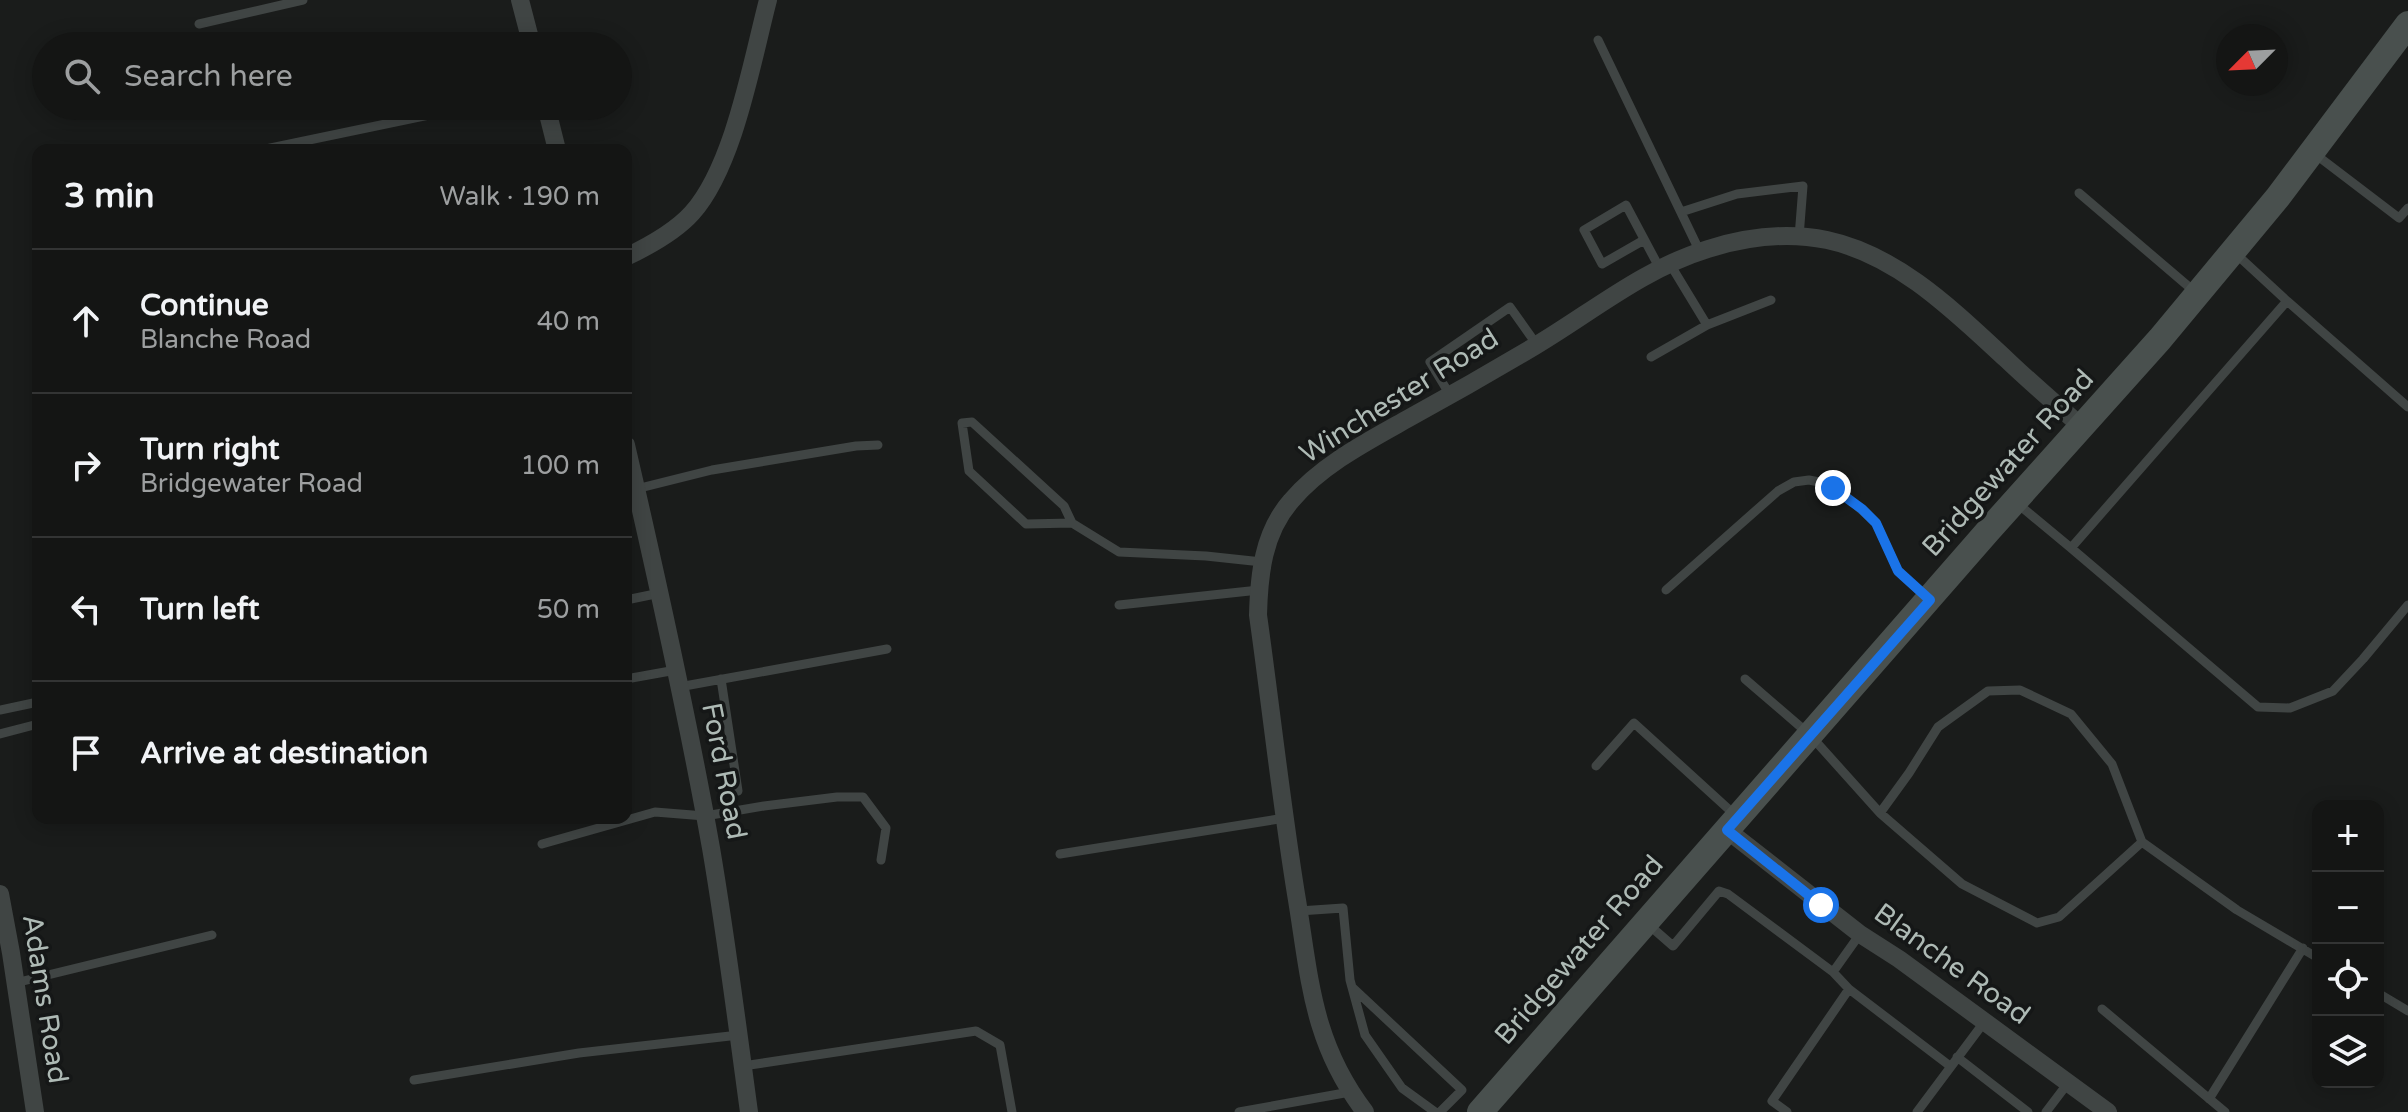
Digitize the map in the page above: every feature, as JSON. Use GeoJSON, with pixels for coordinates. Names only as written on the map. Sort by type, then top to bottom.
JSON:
{"type":"FeatureCollection","features":[{"type":"Feature","properties":{"kind":"main road","name":"Bridgewater Road"},"geometry":{"type":"LineString","coordinates":[[1480,1112],[2198,294],[2312,152],[2408,24]]}},
{"type":"Feature","properties":{"kind":"street"},"geometry":{"type":"LineString","coordinates":[[520,0],[528,32]]}},
{"type":"Feature","properties":{"kind":"street"},"geometry":{"type":"LineString","coordinates":[[632,254],[671,231],[691,215],[703,199],[719,169],[733,131],[768,0]]}},
{"type":"Feature","properties":{"kind":"street"},"geometry":{"type":"LineString","coordinates":[[550,120],[556,144]]}},
{"type":"Feature","properties":{"kind":"street","name":"Winchester Road"},"geometry":{"type":"LineString","coordinates":[[1365,1112],[1327,1050],[1317,1019],[1308,977],[1258,615],[1262,562],[1278,520],[1290,501],[1357,449],[1537,345],[1633,282],[1700,252],[1744,240],[1779,236],[1827,240],[1855,248],[1894,269],[1961,318],[2083,428]]}},
{"type":"Feature","properties":{"kind":"street","name":"Ford Road"},"geometry":{"type":"LineString","coordinates":[[632,471],[705,816],[749,1112]]}},
{"type":"Feature","properties":{"kind":"street","name":"Blanche Road"},"geometry":{"type":"LineString","coordinates":[[1732,824],[1860,934],[2108,1112]]}},
{"type":"Feature","properties":{"kind":"street","name":"Adams Road"},"geometry":{"type":"LineString","coordinates":[[0,894],[35,1112]]}},
{"type":"Feature","properties":{"kind":"lane"},"geometry":{"type":"LineString","coordinates":[[199,24],[303,0]]}},
{"type":"Feature","properties":{"kind":"lane"},"geometry":{"type":"LineString","coordinates":[[1598,40],[1700,252]]}},
{"type":"Feature","properties":{"kind":"lane"},"geometry":{"type":"LineString","coordinates":[[290,144],[405,120]]}},
{"type":"Feature","properties":{"kind":"lane"},"geometry":{"type":"LineString","coordinates":[[2312,152],[2399,218],[2408,208]]}},
{"type":"Feature","properties":{"kind":"lane"},"geometry":{"type":"LineString","coordinates":[[1681,212],[1737,194],[1803,186],[1799,237]]}},
{"type":"Feature","properties":{"kind":"lane"},"geometry":{"type":"LineString","coordinates":[[2079,193],[2198,294]]}},
{"type":"Feature","properties":{"kind":"lane"},"geometry":{"type":"LineString","coordinates":[[1644,240],[1602,264],[1584,230],[1626,205],[1644,240],[1707,325]]}},
{"type":"Feature","properties":{"kind":"lane"},"geometry":{"type":"LineString","coordinates":[[2233,251],[2408,407]]}},
{"type":"Feature","properties":{"kind":"lane"},"geometry":{"type":"LineString","coordinates":[[1651,357],[1707,325],[1771,300]]}},
{"type":"Feature","properties":{"kind":"lane"},"geometry":{"type":"LineString","coordinates":[[2071,548],[2287,301]]}},
{"type":"Feature","properties":{"kind":"lane"},"geometry":{"type":"LineString","coordinates":[[1450,395],[1430,362],[1510,307],[1537,345]]}},
{"type":"Feature","properties":{"kind":"lane"},"geometry":{"type":"LineString","coordinates":[[1072,523],[1064,506],[972,422],[962,423],[969,471],[1026,524],[1072,523],[1119,552],[1262,562]]}},
{"type":"Feature","properties":{"kind":"lane"},"geometry":{"type":"LineString","coordinates":[[636,489],[712,470],[878,445]]}},
{"type":"Feature","properties":{"kind":"lane"},"geometry":{"type":"LineString","coordinates":[[1666,590],[1778,491],[1794,482],[1809,480],[1833,488],[1869,516],[1881,530],[1898,571],[1930,600]]}},
{"type":"Feature","properties":{"kind":"lane"},"geometry":{"type":"LineString","coordinates":[[2015,502],[2258,707],[2290,708],[2333,691],[2408,605]]}},
{"type":"Feature","properties":{"kind":"lane"},"geometry":{"type":"LineString","coordinates":[[1119,605],[1259,590]]}},
{"type":"Feature","properties":{"kind":"lane"},"geometry":{"type":"LineString","coordinates":[[632,599],[660,593]]}},
{"type":"Feature","properties":{"kind":"lane"},"geometry":{"type":"LineString","coordinates":[[632,679],[721,679],[887,649]]}},
{"type":"Feature","properties":{"kind":"lane"},"geometry":{"type":"LineString","coordinates":[[721,679],[738,791]]}},
{"type":"Feature","properties":{"kind":"lane"},"geometry":{"type":"LineString","coordinates":[[1745,679],[1810,735],[1880,813],[1962,884],[2037,923],[2059,917],[2142,842]]}},
{"type":"Feature","properties":{"kind":"lane"},"geometry":{"type":"LineString","coordinates":[[1880,813],[1938,727],[1988,691],[2020,690],[2071,714],[2112,764],[2142,842],[2237,910],[2312,954]]}},
{"type":"Feature","properties":{"kind":"lane"},"geometry":{"type":"LineString","coordinates":[[0,710],[32,703]]}},
{"type":"Feature","properties":{"kind":"lane"},"geometry":{"type":"LineString","coordinates":[[1596,766],[1634,723],[1732,824]]}},
{"type":"Feature","properties":{"kind":"lane"},"geometry":{"type":"LineString","coordinates":[[0,734],[32,726]]}},
{"type":"Feature","properties":{"kind":"lane"},"geometry":{"type":"LineString","coordinates":[[632,819],[655,812],[705,816],[837,797],[863,797],[886,828],[881,860]]}},
{"type":"Feature","properties":{"kind":"lane"},"geometry":{"type":"LineString","coordinates":[[1060,854],[1285,818]]}},
{"type":"Feature","properties":{"kind":"lane"},"geometry":{"type":"LineString","coordinates":[[542,844],[613,824]]}},
{"type":"Feature","properties":{"kind":"lane"},"geometry":{"type":"LineString","coordinates":[[1647,923],[1673,946],[1719,891],[1728,894],[1833,972],[1849,989],[2028,1112]]}},
{"type":"Feature","properties":{"kind":"lane"},"geometry":{"type":"LineString","coordinates":[[1299,911],[1343,908],[1353,988],[1365,1035],[1402,1088],[1438,1112],[1462,1090],[1353,988]]}},
{"type":"Feature","properties":{"kind":"lane"},"geometry":{"type":"LineString","coordinates":[[1833,972],[1860,934]]}},
{"type":"Feature","properties":{"kind":"lane"},"geometry":{"type":"LineString","coordinates":[[15,983],[212,935]]}},
{"type":"Feature","properties":{"kind":"lane"},"geometry":{"type":"LineString","coordinates":[[2209,1099],[2303,948]]}},
{"type":"Feature","properties":{"kind":"lane"},"geometry":{"type":"LineString","coordinates":[[1787,1112],[1772,1101],[1849,989]]}},
{"type":"Feature","properties":{"kind":"lane"},"geometry":{"type":"LineString","coordinates":[[2384,997],[2408,1011]]}},
{"type":"Feature","properties":{"kind":"lane"},"geometry":{"type":"LineString","coordinates":[[2102,1009],[2225,1112]]}},
{"type":"Feature","properties":{"kind":"lane"},"geometry":{"type":"LineString","coordinates":[[1917,1112],[1985,1021]]}},
{"type":"Feature","properties":{"kind":"lane"},"geometry":{"type":"LineString","coordinates":[[743,1066],[976,1031],[1000,1045],[1012,1112]]}},
{"type":"Feature","properties":{"kind":"lane"},"geometry":{"type":"LineString","coordinates":[[414,1080],[579,1053],[739,1035]]}},
{"type":"Feature","properties":{"kind":"lane"},"geometry":{"type":"LineString","coordinates":[[2046,1112],[2068,1083]]}},
{"type":"Feature","properties":{"kind":"lane"},"geometry":{"type":"LineString","coordinates":[[1239,1112],[1350,1092]]}},
{"type":"Feature","properties":{"kind":"route"},"geometry":{"type":"LineString","coordinates":[[1821,905],[1727,830],[1930,600],[1898,571],[1876,523],[1833,488]]}}]}
